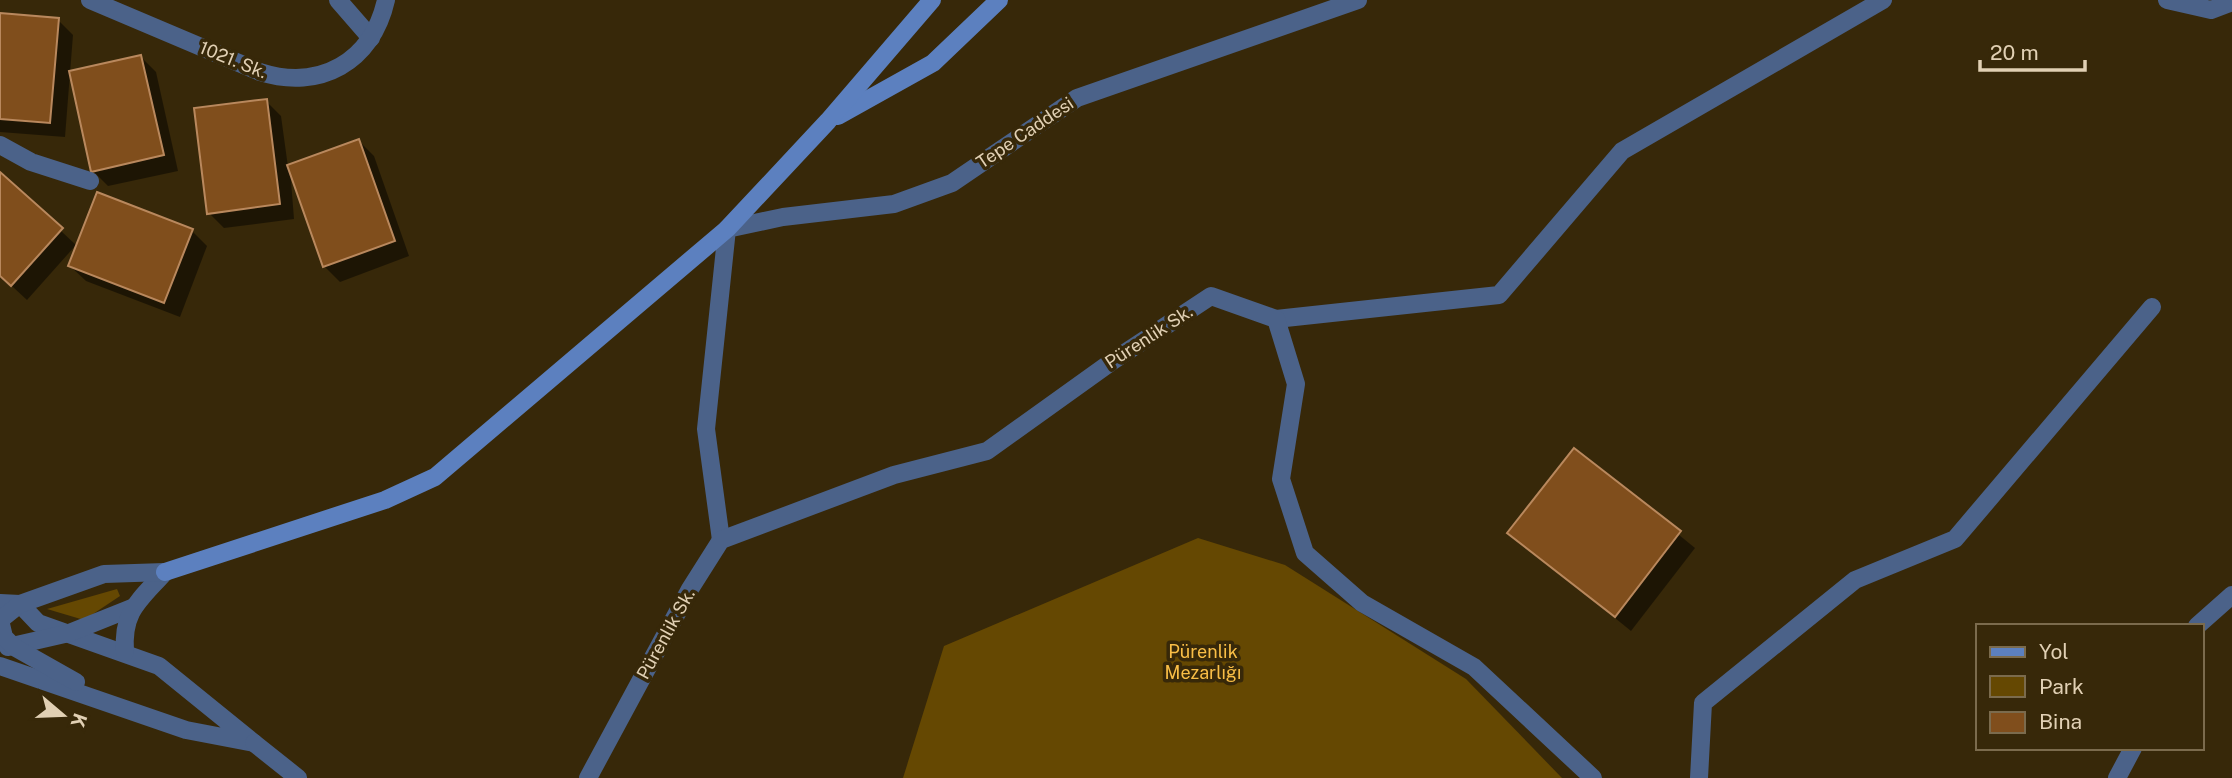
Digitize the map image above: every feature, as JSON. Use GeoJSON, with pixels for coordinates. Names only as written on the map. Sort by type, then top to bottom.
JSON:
{"type":"FeatureCollection","features":[{"type":"Feature","properties":{"kind":"street","name":"1021. Sk."},"geometry":{"type":"LineString","coordinates":[[90,0],[281,79],[308,79],[331,72],[351,60],[371,38],[383,15],[386,0]]}},
{"type":"Feature","properties":{"kind":"street"},"geometry":{"type":"LineString","coordinates":[[338,0],[371,38]]}},
{"type":"Feature","properties":{"kind":"street"},"geometry":{"type":"LineString","coordinates":[[116,704],[7,647],[0,620],[20,604],[104,574],[164,572],[384,500],[435,477],[727,229],[828,121],[932,0]]}},
{"type":"Feature","properties":{"kind":"street"},"geometry":{"type":"LineString","coordinates":[[828,121],[933,62],[999,0]]}},
{"type":"Feature","properties":{"kind":"street","name":"Tepe Caddesi"},"geometry":{"type":"LineString","coordinates":[[727,229],[783,217],[894,204],[952,183],[1077,98],[1358,0]]}},
{"type":"Feature","properties":{"kind":"street"},"geometry":{"type":"LineString","coordinates":[[1593,778],[1474,667],[1362,603],[1305,553],[1281,479],[1296,384],[1276,319],[1499,295],[1622,151],[1883,0]]}},
{"type":"Feature","properties":{"kind":"street"},"geometry":{"type":"LineString","coordinates":[[2167,0],[2211,10],[2232,2]]}},
{"type":"Feature","properties":{"kind":"street"},"geometry":{"type":"LineString","coordinates":[[0,145],[31,162],[90,181]]}},
{"type":"Feature","properties":{"kind":"street"},"geometry":{"type":"LineString","coordinates":[[721,540],[705,429],[727,229]]}},
{"type":"Feature","properties":{"kind":"street","name":"Pürenlik Sk."},"geometry":{"type":"LineString","coordinates":[[588,778],[690,589],[721,540],[894,475],[987,451],[1114,360],[1211,296],[1276,319]]}},
{"type":"Feature","properties":{"kind":"street"},"geometry":{"type":"LineString","coordinates":[[1699,778],[1703,703],[1856,580],[1955,539],[2152,307]]}},
{"type":"Feature","properties":{"kind":"street"},"geometry":{"type":"LineString","coordinates":[[125,652],[124,628],[134,607],[164,572]]}},
{"type":"Feature","properties":{"kind":"street"},"geometry":{"type":"LineString","coordinates":[[2199,624],[2232,596]]}},
{"type":"Feature","properties":{"kind":"street"},"geometry":{"type":"LineString","coordinates":[[0,603],[20,604],[38,623],[159,666],[298,778]]}},
{"type":"Feature","properties":{"kind":"street"},"geometry":{"type":"LineString","coordinates":[[7,647],[69,633],[134,607]]}},
{"type":"Feature","properties":{"kind":"street"},"geometry":{"type":"LineString","coordinates":[[0,666],[186,730],[254,743]]}},
{"type":"Feature","properties":{"kind":"street"},"geometry":{"type":"LineString","coordinates":[[2117,778],[2132,750]]}},
{"type":"Feature","properties":{"kind":"green space","name":"Pürenlik Mezarlığı"},"geometry":{"type":"Polygon","coordinates":[[[1198,538],[1285,565],[1466,679],[1562,778],[903,778],[944,646],[1198,538]]]}},
{"type":"Feature","properties":{"kind":"green space"},"geometry":{"type":"Polygon","coordinates":[[[117,589],[120,596],[84,620],[47,609],[117,589]]]}},
{"type":"Feature","properties":{"kind":"building"},"geometry":{"type":"Polygon","coordinates":[[[0,13],[59,18],[50,123],[0,119],[0,13]]]}},
{"type":"Feature","properties":{"kind":"building"},"geometry":{"type":"Polygon","coordinates":[[[141,55],[164,155],[91,172],[69,71],[141,55]]]}},
{"type":"Feature","properties":{"kind":"building"},"geometry":{"type":"Polygon","coordinates":[[[267,99],[280,204],[207,214],[194,108],[267,99]]]}},
{"type":"Feature","properties":{"kind":"building"},"geometry":{"type":"Polygon","coordinates":[[[359,139],[395,241],[323,267],[287,165],[359,139]]]}},
{"type":"Feature","properties":{"kind":"building"},"geometry":{"type":"Polygon","coordinates":[[[0,172],[63,228],[11,286],[0,276],[0,172]]]}},
{"type":"Feature","properties":{"kind":"building"},"geometry":{"type":"Polygon","coordinates":[[[97,192],[193,229],[164,303],[68,266],[97,192]]]}},
{"type":"Feature","properties":{"kind":"building"},"geometry":{"type":"Polygon","coordinates":[[[1574,448],[1681,531],[1615,617],[1507,533],[1574,448]]]}}]}
